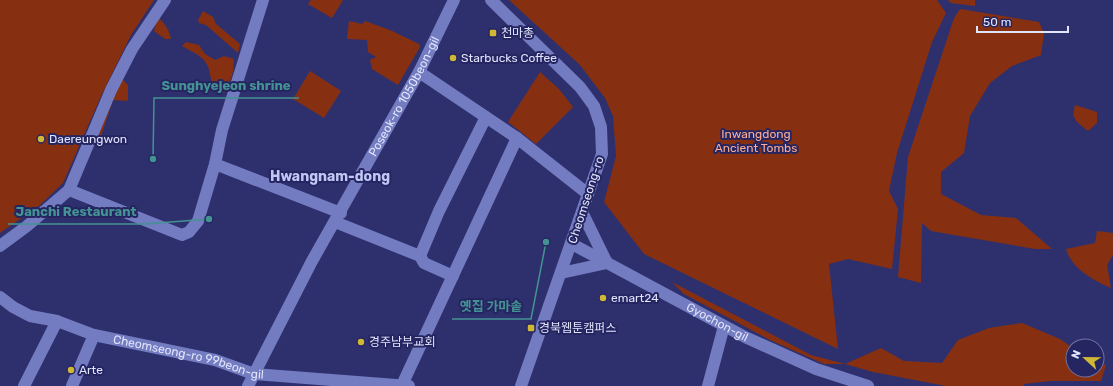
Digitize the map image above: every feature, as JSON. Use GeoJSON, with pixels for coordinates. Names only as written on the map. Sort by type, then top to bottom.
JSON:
{"type":"FeatureCollection","features":[{"type":"Feature","properties":{"kind":"street"},"geometry":{"type":"LineString","coordinates":[[0,246],[27,226],[69,190],[111,90],[132,50],[165,0]]}},
{"type":"Feature","properties":{"kind":"street"},"geometry":{"type":"LineString","coordinates":[[69,190],[182,235],[189,232],[198,221],[215,164],[222,130],[263,0]]}},
{"type":"Feature","properties":{"kind":"street","name":"Poseok-ro 1050beon-gil"},"geometry":{"type":"LineString","coordinates":[[248,386],[312,261],[419,72],[454,0]]}},
{"type":"Feature","properties":{"kind":"street","name":"Cheomseong-ro"},"geometry":{"type":"LineString","coordinates":[[491,0],[580,87],[594,106],[601,127],[602,154],[572,244],[521,386]]}},
{"type":"Feature","properties":{"kind":"street"},"geometry":{"type":"LineString","coordinates":[[419,72],[517,138],[588,194]]}},
{"type":"Feature","properties":{"kind":"street"},"geometry":{"type":"LineString","coordinates":[[420,256],[439,211],[486,117]]}},
{"type":"Feature","properties":{"kind":"street"},"geometry":{"type":"LineString","coordinates":[[406,386],[453,276],[517,138]]}},
{"type":"Feature","properties":{"kind":"street"},"geometry":{"type":"LineString","coordinates":[[215,164],[338,217],[420,256],[424,264],[453,276]]}},
{"type":"Feature","properties":{"kind":"street"},"geometry":{"type":"LineString","coordinates":[[561,274],[607,263],[582,212]]}},
{"type":"Feature","properties":{"kind":"street","name":"Gyochon-gil"},"geometry":{"type":"LineString","coordinates":[[572,244],[724,326],[816,369],[868,386]]}},
{"type":"Feature","properties":{"kind":"street","name":"Cheomseong-ro 99beon-gil"},"geometry":{"type":"LineString","coordinates":[[0,298],[30,316],[57,322],[94,335],[216,360],[254,374],[406,386]]}},
{"type":"Feature","properties":{"kind":"street"},"geometry":{"type":"LineString","coordinates":[[24,386],[57,322]]}},
{"type":"Feature","properties":{"kind":"street"},"geometry":{"type":"LineString","coordinates":[[708,386],[724,326]]}},
{"type":"Feature","properties":{"kind":"street"},"geometry":{"type":"LineString","coordinates":[[72,386],[94,335]]}},
{"type":"Feature","properties":{"kind":"green space","name":"Daereungwon"},"geometry":{"type":"Polygon","coordinates":[[[0,0],[154,0],[131,35],[101,96],[63,183],[39,206],[0,233],[0,0]]]}},
{"type":"Feature","properties":{"kind":"green space"},"geometry":{"type":"Polygon","coordinates":[[[311,0],[343,0],[332,18],[308,4],[311,0]]]}},
{"type":"Feature","properties":{"kind":"green space","name":"Inwangdong Ancient Tombs"},"geometry":{"type":"Polygon","coordinates":[[[509,0],[937,0],[946,13],[932,42],[897,153],[889,191],[898,209],[892,269],[848,259],[829,264],[838,349],[644,254],[604,202],[616,156],[613,116],[605,98],[580,65],[509,0]]]}},
{"type":"Feature","properties":{"kind":"green space"},"geometry":{"type":"Polygon","coordinates":[[[948,0],[975,0],[975,6],[951,3],[948,0]]]}},
{"type":"Feature","properties":{"kind":"green space"},"geometry":{"type":"Polygon","coordinates":[[[960,9],[1039,22],[1044,33],[1041,55],[1012,66],[990,83],[970,116],[964,153],[941,172],[941,194],[981,215],[1016,218],[1052,249],[1035,249],[931,231],[922,223],[921,283],[898,277],[908,157],[954,18],[960,9]]]}},
{"type":"Feature","properties":{"kind":"green space"},"geometry":{"type":"Polygon","coordinates":[[[203,11],[213,17],[216,24],[240,44],[238,53],[206,25],[199,23],[198,20],[203,11]]]}},
{"type":"Feature","properties":{"kind":"green space"},"geometry":{"type":"Polygon","coordinates":[[[155,15],[161,20],[169,31],[171,39],[165,39],[154,31],[156,22],[155,15]]]}},
{"type":"Feature","properties":{"kind":"green space"},"geometry":{"type":"Polygon","coordinates":[[[349,21],[362,24],[365,21],[390,30],[419,44],[420,47],[398,85],[372,69],[370,60],[376,57],[368,52],[367,40],[347,39],[349,21]]]}},
{"type":"Feature","properties":{"kind":"green space"},"geometry":{"type":"Polygon","coordinates":[[[186,42],[199,45],[205,54],[215,60],[224,56],[234,59],[233,72],[227,91],[223,93],[212,85],[207,64],[201,57],[182,46],[186,42]]]}},
{"type":"Feature","properties":{"kind":"green space"},"geometry":{"type":"Polygon","coordinates":[[[310,71],[341,91],[324,118],[293,99],[310,71]]]}},
{"type":"Feature","properties":{"kind":"green space"},"geometry":{"type":"Polygon","coordinates":[[[540,72],[559,89],[573,107],[536,144],[508,122],[540,72]]]}},
{"type":"Feature","properties":{"kind":"green space"},"geometry":{"type":"Polygon","coordinates":[[[121,78],[128,85],[128,101],[113,100],[100,139],[83,144],[121,78]]]}},
{"type":"Feature","properties":{"kind":"green space"},"geometry":{"type":"Polygon","coordinates":[[[1075,105],[1097,112],[1097,123],[1088,131],[1077,122],[1073,115],[1075,105]]]}},
{"type":"Feature","properties":{"kind":"green space"},"geometry":{"type":"Polygon","coordinates":[[[1097,231],[1113,233],[1113,255],[1107,265],[1111,288],[1090,277],[1078,268],[1069,256],[1066,249],[1095,243],[1097,231]]]}},
{"type":"Feature","properties":{"kind":"green space"},"geometry":{"type":"Polygon","coordinates":[[[672,282],[811,355],[845,364],[824,364],[770,340],[684,294],[672,282]]]}},
{"type":"Feature","properties":{"kind":"green space"},"geometry":{"type":"Polygon","coordinates":[[[1022,323],[1065,342],[1065,378],[1102,378],[1101,381],[1051,381],[1024,384],[1024,386],[946,386],[873,372],[845,364],[881,348],[904,361],[942,363],[958,340],[989,328],[1022,323]]]}},
{"type":"Feature","properties":{"kind":"place","name":"천마총"},"geometry":{"type":"Point","coordinates":[493,33]}},
{"type":"Feature","properties":{"kind":"place","name":"Starbucks Coffee"},"geometry":{"type":"Point","coordinates":[453,58]}},
{"type":"Feature","properties":{"kind":"place","name":"Daereungwon"},"geometry":{"type":"Point","coordinates":[41,139]}},
{"type":"Feature","properties":{"kind":"place","name":"Sunghyejeon shrine"},"geometry":{"type":"Point","coordinates":[153,159]}},
{"type":"Feature","properties":{"kind":"place","name":"Janchi Restaurant"},"geometry":{"type":"Point","coordinates":[209,219]}},
{"type":"Feature","properties":{"kind":"place","name":"옛집 가마솥"},"geometry":{"type":"Point","coordinates":[546,242]}},
{"type":"Feature","properties":{"kind":"place","name":"emart24"},"geometry":{"type":"Point","coordinates":[603,298]}},
{"type":"Feature","properties":{"kind":"place","name":"경북웹툰캠퍼스"},"geometry":{"type":"Point","coordinates":[531,328]}},
{"type":"Feature","properties":{"kind":"place","name":"경주남부교회"},"geometry":{"type":"Point","coordinates":[361,342]}},
{"type":"Feature","properties":{"kind":"place","name":"Arte"},"geometry":{"type":"Point","coordinates":[71,370]}},
{"type":"Feature","properties":{"kind":"district","name":"Hwangnam-dong"},"geometry":{"type":"Point","coordinates":[330,176]}}]}
